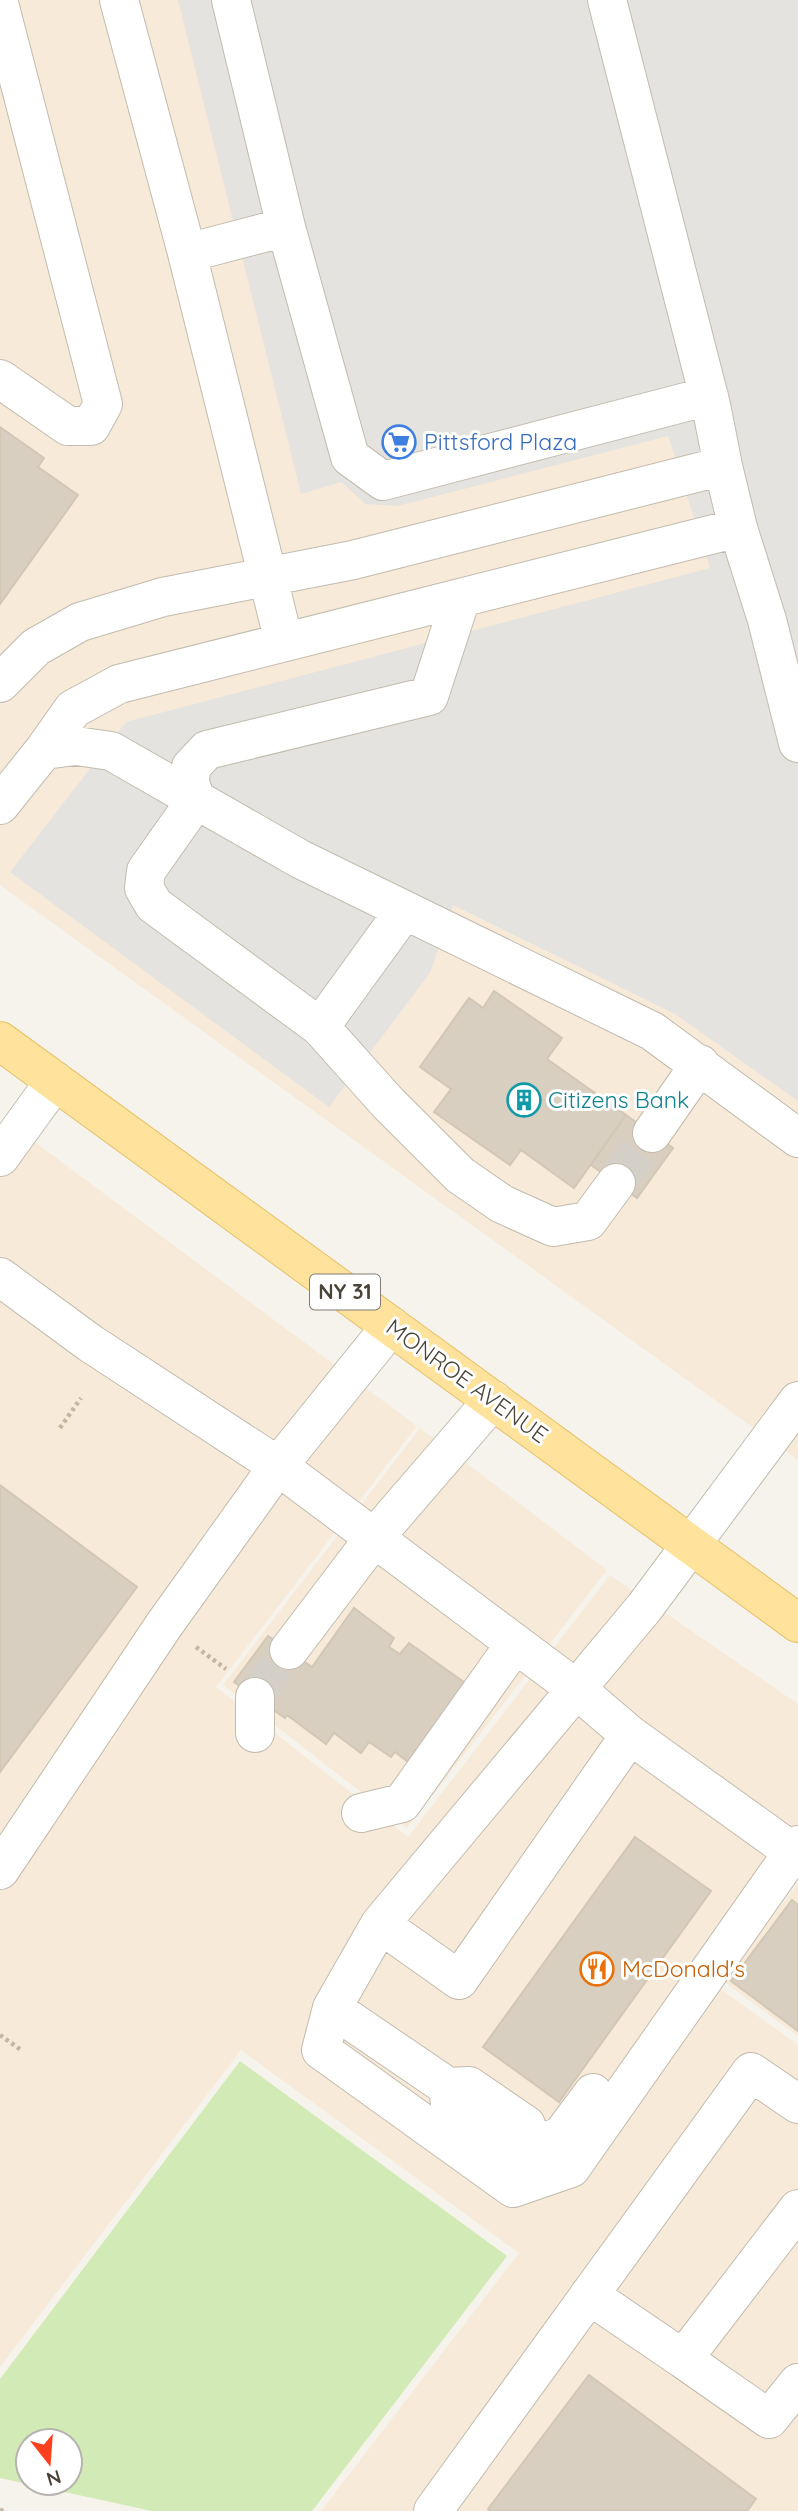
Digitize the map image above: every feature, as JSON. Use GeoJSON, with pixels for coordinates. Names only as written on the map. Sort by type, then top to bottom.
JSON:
{"type":"FeatureCollection","features":[{"type":"Feature","properties":{"kind":"main road","name":"MONROE AVENUE"},"geometry":{"type":"LineString","coordinates":[[0,1041],[798,1623]]}},
{"type":"Feature","properties":{"kind":"lane"},"geometry":{"type":"LineString","coordinates":[[119,0],[187,253],[284,642]]}},
{"type":"Feature","properties":{"kind":"lane"},"geometry":{"type":"LineString","coordinates":[[231,0],[286,227],[350,457],[383,481],[709,396]]}},
{"type":"Feature","properties":{"kind":"lane"},"geometry":{"type":"LineString","coordinates":[[607,0],[709,396],[738,528],[767,620],[798,743]]}},
{"type":"Feature","properties":{"kind":"lane"},"geometry":{"type":"LineString","coordinates":[[0,7],[103,404],[92,426],[68,426],[0,379]]}},
{"type":"Feature","properties":{"kind":"lane"},"geometry":{"type":"LineString","coordinates":[[187,253],[286,227]]}},
{"type":"Feature","properties":{"kind":"lane"},"geometry":{"type":"LineString","coordinates":[[0,683],[36,647],[80,622],[163,597],[353,560],[723,467]]}},
{"type":"Feature","properties":{"kind":"lane"},"geometry":{"type":"LineString","coordinates":[[0,804],[44,750],[72,709],[119,684],[738,528]]}},
{"type":"Feature","properties":{"kind":"lane"},"geometry":{"type":"LineString","coordinates":[[196,800],[190,783],[191,766],[207,750],[429,696],[461,598]]}},
{"type":"Feature","properties":{"kind":"lane"},"geometry":{"type":"LineString","coordinates":[[44,750],[76,746],[111,751],[300,859],[652,1031],[798,1138]]}},
{"type":"Feature","properties":{"kind":"lane"},"geometry":{"type":"LineString","coordinates":[[196,800],[146,872],[144,888],[155,905],[320,1027],[388,1104],[460,1175],[502,1204],[553,1227],[588,1221],[616,1183]]}},
{"type":"Feature","properties":{"kind":"lane"},"geometry":{"type":"LineString","coordinates":[[320,1027],[404,911]]}},
{"type":"Feature","properties":{"kind":"lane"},"geometry":{"type":"LineString","coordinates":[[652,1133],[700,1065]]}},
{"type":"Feature","properties":{"kind":"lane"},"geometry":{"type":"LineString","coordinates":[[0,1157],[55,1082]]}},
{"type":"Feature","properties":{"kind":"lane"},"geometry":{"type":"LineString","coordinates":[[0,1277],[90,1343],[278,1466],[575,1688],[630,1735],[791,1854]]}},
{"type":"Feature","properties":{"kind":"lane"},"geometry":{"type":"LineString","coordinates":[[0,1870],[164,1625],[278,1466],[391,1326]]}},
{"type":"Feature","properties":{"kind":"lane"},"geometry":{"type":"LineString","coordinates":[[289,1650],[374,1538],[493,1400]]}},
{"type":"Feature","properties":{"kind":"lane"},"geometry":{"type":"LineString","coordinates":[[791,1854],[571,2168],[513,2188],[321,2050],[332,2008],[380,1924],[644,1608],[798,1401]]}},
{"type":"Feature","properties":{"kind":"lane"},"geometry":{"type":"LineString","coordinates":[[361,1812],[402,1803],[515,1644]]}},
{"type":"Feature","properties":{"kind":"lane"},"geometry":{"type":"LineString","coordinates":[[380,1924],[458,1980],[630,1735]]}},
{"type":"Feature","properties":{"kind":"lane"},"geometry":{"type":"LineString","coordinates":[[332,2008],[447,2087],[451,2113],[510,2154],[533,2147],[561,2136],[754,1879],[791,1854]]}},
{"type":"Feature","properties":{"kind":"lane"},"geometry":{"type":"LineString","coordinates":[[433,2511],[751,2072],[798,2104]]}},
{"type":"Feature","properties":{"kind":"lane"},"geometry":{"type":"LineString","coordinates":[[683,2359],[798,2208]]}},
{"type":"Feature","properties":{"kind":"lane"},"geometry":{"type":"LineString","coordinates":[[589,2295],[769,2419],[794,2397]]}},
{"type":"Feature","properties":{"kind":"path"},"geometry":{"type":"LineString","coordinates":[[60,1428],[81,1398]]}},
{"type":"Feature","properties":{"kind":"path"},"geometry":{"type":"LineString","coordinates":[[0,2035],[21,2050]]}},
{"type":"Feature","properties":{"kind":"shaded area","name":"Pittsford Plaza"},"geometry":{"type":"Polygon","coordinates":[[[0,0],[798,0],[798,1460],[0,885],[0,0]]]}},
{"type":"Feature","properties":{"kind":"shaded area"},"geometry":{"type":"Polygon","coordinates":[[[178,0],[798,0],[798,1101],[675,1014],[453,905],[430,973],[329,1107],[10,872],[126,722],[710,568],[668,436],[398,506],[366,504],[341,482],[301,494],[178,0]]]}},
{"type":"Feature","properties":{"kind":"shaded area"},"geometry":{"type":"Polygon","coordinates":[[[13,1126],[417,1426],[216,1687],[408,1837],[610,1575],[798,1704],[798,1871],[712,1983],[798,2045],[798,2511],[321,2511],[519,2253],[241,2050],[0,2367],[0,1142],[13,1126]]]}},
{"type":"Feature","properties":{"kind":"shaded area"},"geometry":{"type":"Polygon","coordinates":[[[420,1428],[607,1570],[407,1828],[223,1685],[420,1428]]]}},
{"type":"Feature","properties":{"kind":"shaded area"},"geometry":{"type":"Polygon","coordinates":[[[798,1883],[798,2036],[723,1981],[798,1883]]]}},
{"type":"Feature","properties":{"kind":"green space"},"geometry":{"type":"Polygon","coordinates":[[[240,2061],[507,2256],[312,2511],[152,2511],[84,2496],[84,2427],[14,2427],[14,2481],[0,2478],[0,2379],[240,2061]]]}},
{"type":"Feature","properties":{"kind":"building"},"geometry":{"type":"Polygon","coordinates":[[[0,427],[44,458],[38,467],[78,495],[0,604],[0,427]]]}},
{"type":"Feature","properties":{"kind":"building","name":"Citizens Bank"},"geometry":{"type":"Polygon","coordinates":[[[494,991],[562,1038],[547,1059],[626,1115],[574,1188],[521,1150],[510,1165],[434,1112],[451,1089],[420,1067],[469,998],[483,1008],[494,991]]]}},
{"type":"Feature","properties":{"kind":"building"},"geometry":{"type":"Polygon","coordinates":[[[626,1115],[673,1148],[637,1198],[591,1165],[626,1115]]]}},
{"type":"Feature","properties":{"kind":"building"},"geometry":{"type":"Polygon","coordinates":[[[0,1485],[137,1587],[0,1772],[0,1485]]]}},
{"type":"Feature","properties":{"kind":"building"},"geometry":{"type":"Polygon","coordinates":[[[354,1608],[394,1638],[389,1647],[400,1654],[409,1643],[468,1685],[412,1765],[395,1752],[391,1757],[369,1742],[361,1753],[334,1733],[326,1744],[287,1715],[285,1718],[234,1682],[268,1636],[312,1667],[354,1608]]]}},
{"type":"Feature","properties":{"kind":"building","name":"McDonald's"},"geometry":{"type":"Polygon","coordinates":[[[635,1837],[711,1891],[559,2102],[483,2047],[635,1837]]]}},
{"type":"Feature","properties":{"kind":"building"},"geometry":{"type":"Polygon","coordinates":[[[792,1900],[798,1905],[798,2031],[731,1981],[792,1900]]]}},
{"type":"Feature","properties":{"kind":"building"},"geometry":{"type":"Polygon","coordinates":[[[589,2375],[756,2499],[747,2511],[488,2509],[589,2375]]]}},
{"type":"Feature","properties":{"kind":"tunnel"},"geometry":{"type":"LineString","coordinates":[[616,1183],[652,1133]]}},
{"type":"Feature","properties":{"kind":"tunnel"},"geometry":{"type":"LineString","coordinates":[[255,1697],[289,1650]]}},
{"type":"Feature","properties":{"kind":"place","name":"Pittsford Plaza"},"geometry":{"type":"Point","coordinates":[399,442]}},
{"type":"Feature","properties":{"kind":"place","name":"Citizens Bank"},"geometry":{"type":"Point","coordinates":[524,1100]}},
{"type":"Feature","properties":{"kind":"place","name":"McDonald's"},"geometry":{"type":"Point","coordinates":[597,1969]}}]}
